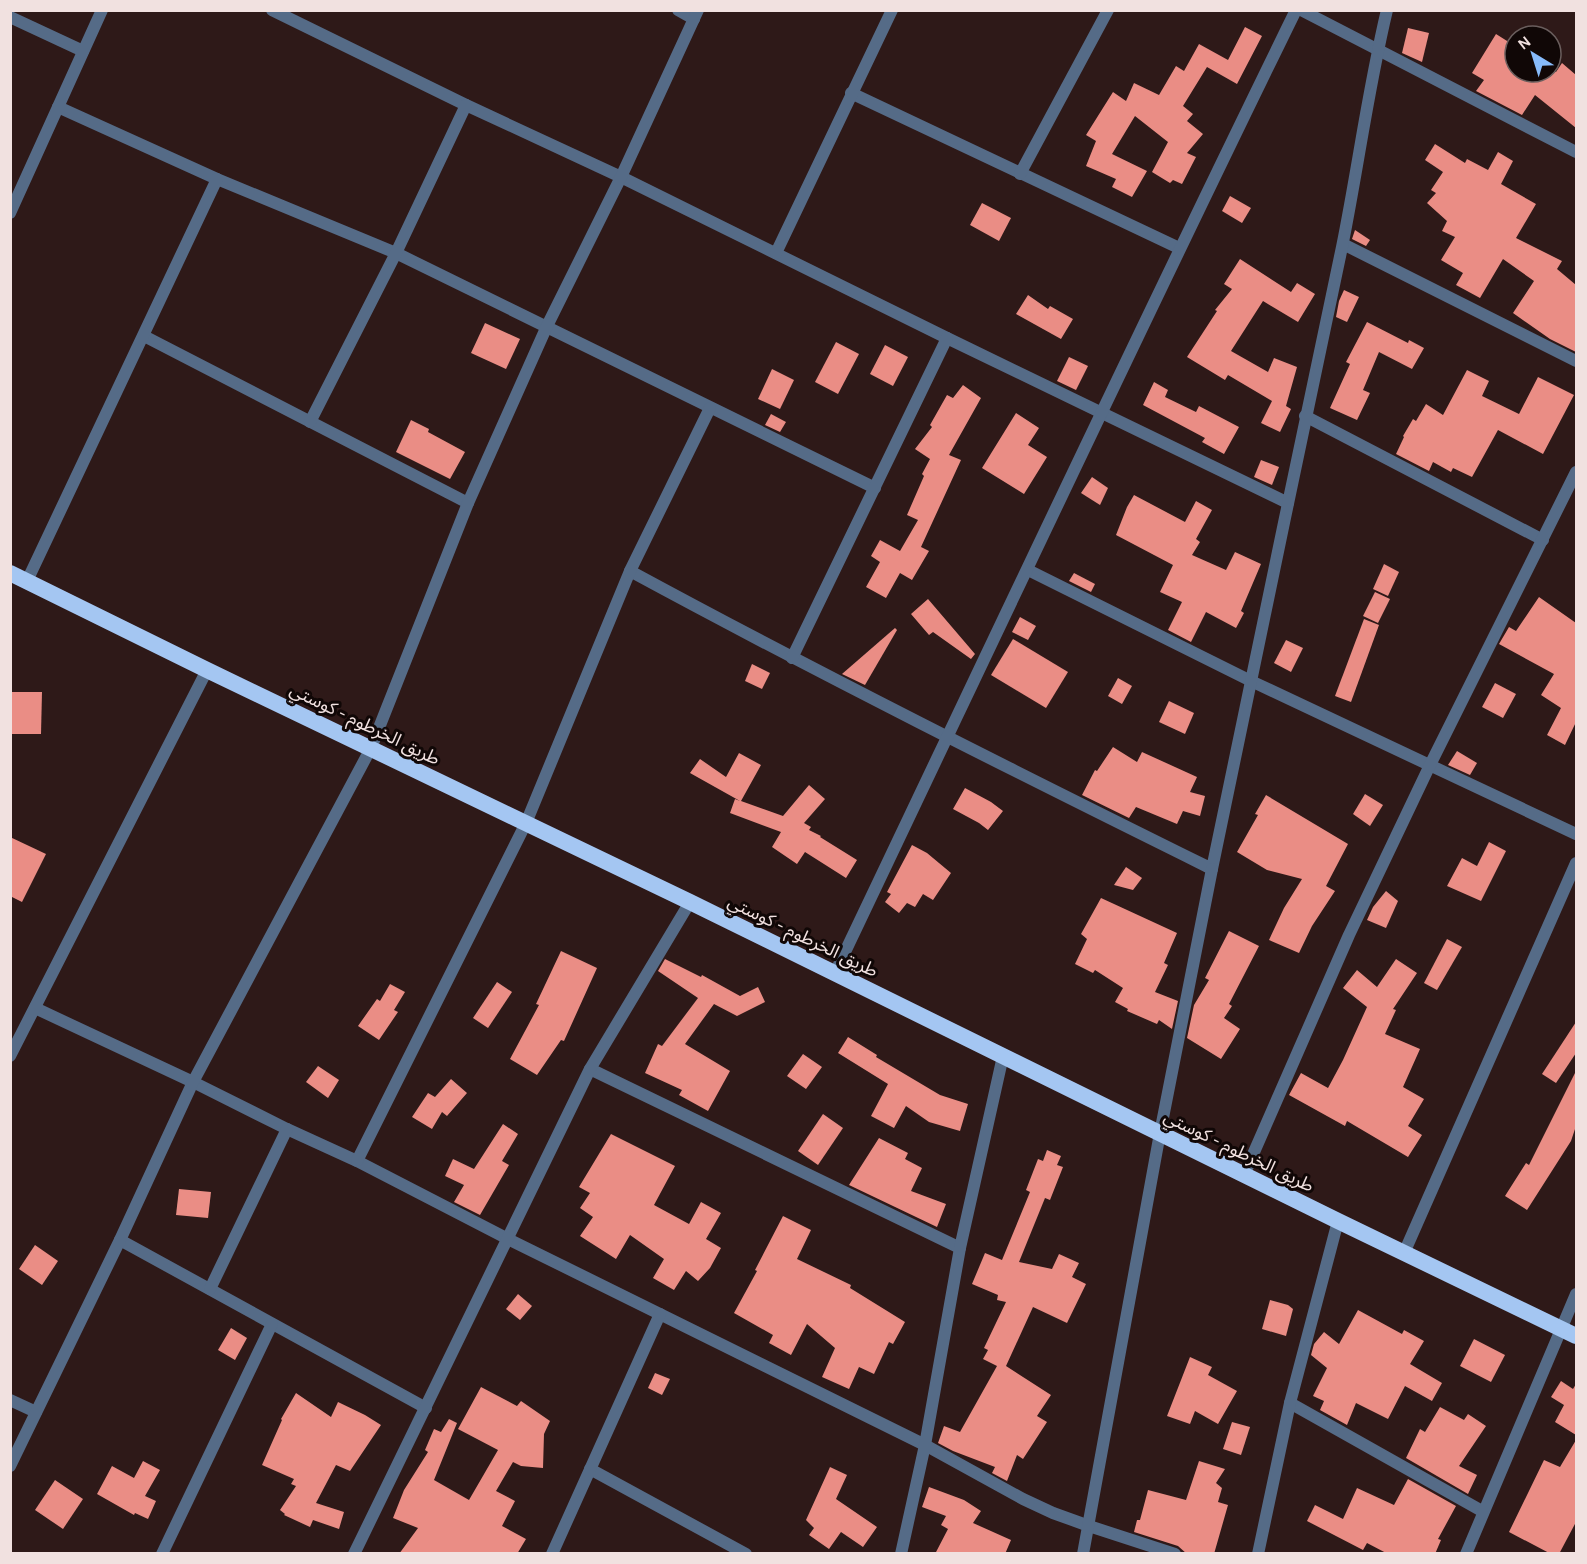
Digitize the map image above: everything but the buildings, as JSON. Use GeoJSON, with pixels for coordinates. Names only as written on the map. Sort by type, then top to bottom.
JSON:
{"type":"FeatureCollection","features":[{"type":"Feature","properties":{"kind":"highway","name":"طريق الخرطوم - كوستي"},"geometry":{"type":"LineString","coordinates":[[10,573],[690,902],[1569,1332]]}},
{"type":"Feature","properties":{"kind":"street"},"geometry":{"type":"LineString","coordinates":[[10,213],[102,10]]}},
{"type":"Feature","properties":{"kind":"street"},"geometry":{"type":"LineString","coordinates":[[272,10],[295,16],[466,105],[621,177],[947,338],[1288,502]]}},
{"type":"Feature","properties":{"kind":"street"},"geometry":{"type":"LineString","coordinates":[[10,1466],[120,1240],[193,1082],[371,748],[468,503],[547,326],[621,177],[696,15],[678,10]]}},
{"type":"Feature","properties":{"kind":"street"},"geometry":{"type":"LineString","coordinates":[[776,253],[892,10]]}},
{"type":"Feature","properties":{"kind":"street"},"geometry":{"type":"LineString","coordinates":[[1020,174],[1108,10]]}},
{"type":"Feature","properties":{"kind":"street"},"geometry":{"type":"LineString","coordinates":[[835,973],[1179,248],[1296,10]]}},
{"type":"Feature","properties":{"kind":"street"},"geometry":{"type":"LineString","coordinates":[[1301,10],[1576,152]]}},
{"type":"Feature","properties":{"kind":"street"},"geometry":{"type":"LineString","coordinates":[[1083,1554],[1160,1133],[1212,869],[1342,244],[1377,51],[1387,10]]}},
{"type":"Feature","properties":{"kind":"street"},"geometry":{"type":"LineString","coordinates":[[10,17],[83,51]]}},
{"type":"Feature","properties":{"kind":"street"},"geometry":{"type":"LineString","coordinates":[[851,93],[1179,248]]}},
{"type":"Feature","properties":{"kind":"street"},"geometry":{"type":"LineString","coordinates":[[310,422],[396,253],[466,105]]}},
{"type":"Feature","properties":{"kind":"street"},"geometry":{"type":"LineString","coordinates":[[58,107],[217,179],[396,253],[875,488]]}},
{"type":"Feature","properties":{"kind":"street"},"geometry":{"type":"LineString","coordinates":[[27,581],[217,179]]}},
{"type":"Feature","properties":{"kind":"street"},"geometry":{"type":"LineString","coordinates":[[1342,244],[1576,361]]}},
{"type":"Feature","properties":{"kind":"street"},"geometry":{"type":"LineString","coordinates":[[144,336],[468,503]]}},
{"type":"Feature","properties":{"kind":"street"},"geometry":{"type":"LineString","coordinates":[[792,658],[947,338]]}},
{"type":"Feature","properties":{"kind":"street"},"geometry":{"type":"LineString","coordinates":[[357,1161],[526,823],[630,571],[710,408]]}},
{"type":"Feature","properties":{"kind":"street"},"geometry":{"type":"LineString","coordinates":[[1305,416],[1543,540]]}},
{"type":"Feature","properties":{"kind":"street"},"geometry":{"type":"LineString","coordinates":[[1244,1175],[1349,935],[1430,765],[1576,472]]}},
{"type":"Feature","properties":{"kind":"street"},"geometry":{"type":"LineString","coordinates":[[1028,570],[1251,681],[1576,834]]}},
{"type":"Feature","properties":{"kind":"street"},"geometry":{"type":"LineString","coordinates":[[630,571],[947,738],[1212,869]]}},
{"type":"Feature","properties":{"kind":"street"},"geometry":{"type":"LineString","coordinates":[[10,1056],[207,670]]}},
{"type":"Feature","properties":{"kind":"street"},"geometry":{"type":"LineString","coordinates":[[1404,1253],[1576,863]]}},
{"type":"Feature","properties":{"kind":"street"},"geometry":{"type":"LineString","coordinates":[[354,1554],[590,1069],[690,902]]}},
{"type":"Feature","properties":{"kind":"street"},"geometry":{"type":"LineString","coordinates":[[35,1008],[193,1082],[287,1130],[357,1161],[508,1239],[925,1445],[1023,1499],[1053,1513],[1175,1554]]}},
{"type":"Feature","properties":{"kind":"street"},"geometry":{"type":"LineString","coordinates":[[901,1554],[925,1445],[960,1248],[1003,1056]]}},
{"type":"Feature","properties":{"kind":"street"},"geometry":{"type":"LineString","coordinates":[[590,1069],[960,1248]]}},
{"type":"Feature","properties":{"kind":"street"},"geometry":{"type":"LineString","coordinates":[[210,1289],[287,1130]]}},
{"type":"Feature","properties":{"kind":"street"},"geometry":{"type":"LineString","coordinates":[[1258,1554],[1290,1403],[1338,1221]]}},
{"type":"Feature","properties":{"kind":"street"},"geometry":{"type":"LineString","coordinates":[[120,1240],[426,1408]]}},
{"type":"Feature","properties":{"kind":"street"},"geometry":{"type":"LineString","coordinates":[[1466,1554],[1482,1511],[1569,1332],[1576,1294]]}},
{"type":"Feature","properties":{"kind":"street"},"geometry":{"type":"LineString","coordinates":[[552,1554],[660,1314]]}},
{"type":"Feature","properties":{"kind":"street"},"geometry":{"type":"LineString","coordinates":[[162,1554],[272,1324]]}},
{"type":"Feature","properties":{"kind":"street"},"geometry":{"type":"LineString","coordinates":[[10,1400],[36,1412]]}},
{"type":"Feature","properties":{"kind":"street"},"geometry":{"type":"LineString","coordinates":[[1290,1403],[1482,1511]]}},
{"type":"Feature","properties":{"kind":"street"},"geometry":{"type":"LineString","coordinates":[[590,1469],[746,1554]]}}]}
